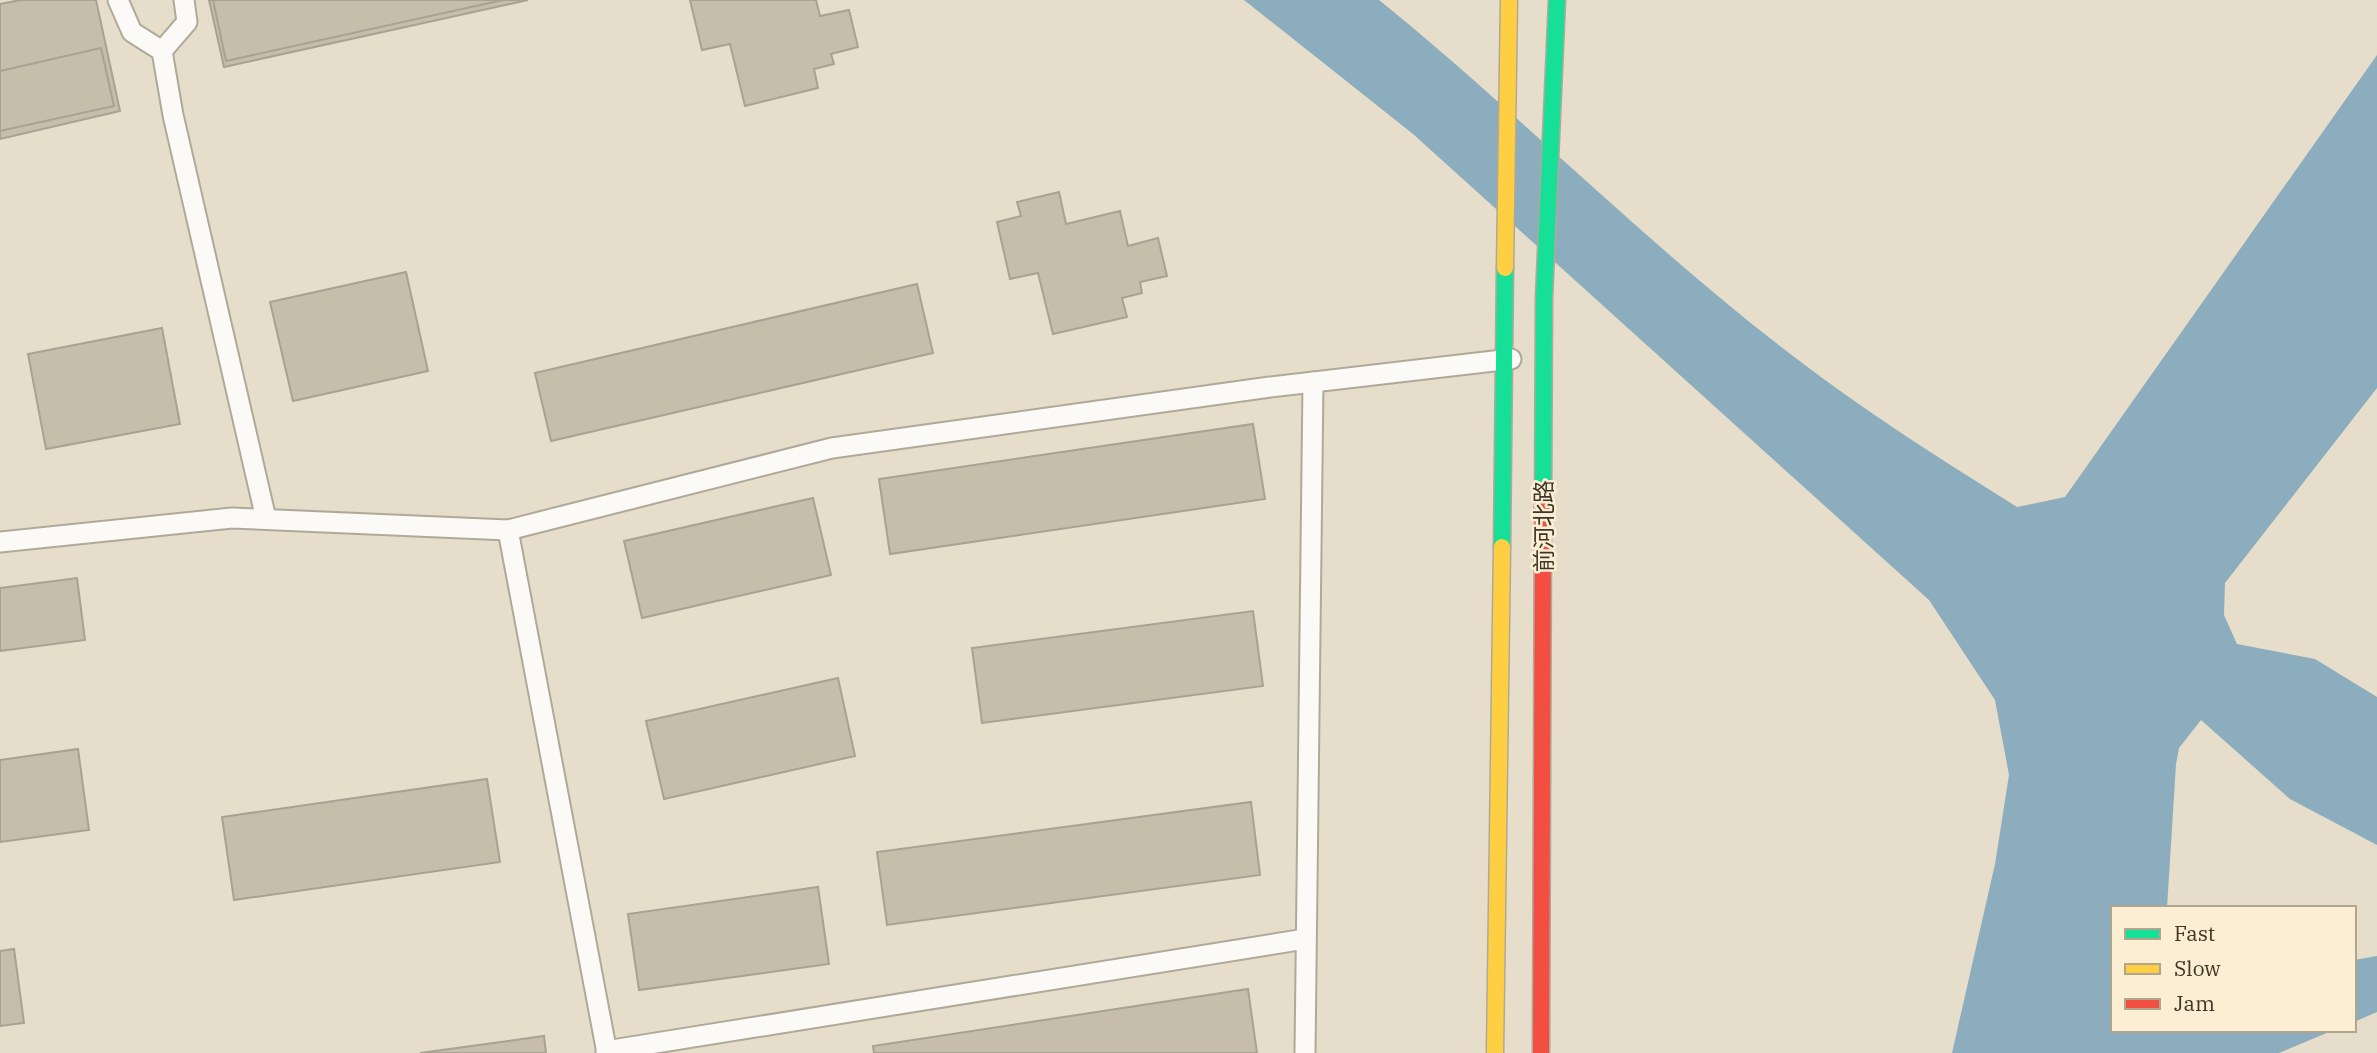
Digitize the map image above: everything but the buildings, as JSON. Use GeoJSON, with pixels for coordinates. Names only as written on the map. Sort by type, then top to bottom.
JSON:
{"type":"FeatureCollection","features":[{"type":"Feature","properties":{"kind":"main road","name":"前河北路"},"geometry":{"type":"LineString","coordinates":[[1495,1053],[1503,273],[1509,0]]}},
{"type":"Feature","properties":{"kind":"main road","name":"前河北路"},"geometry":{"type":"LineString","coordinates":[[1541,1053],[1544,298],[1553,27],[1557,0]]}},
{"type":"Feature","properties":{"kind":"lane"},"geometry":{"type":"LineString","coordinates":[[118,0],[132,32],[162,51],[173,115],[266,520]]}},
{"type":"Feature","properties":{"kind":"lane"},"geometry":{"type":"LineString","coordinates":[[162,51],[187,22],[184,0]]}},
{"type":"Feature","properties":{"kind":"lane"},"geometry":{"type":"LineString","coordinates":[[0,542],[232,518],[508,530],[832,447],[1313,382],[1544,355]]}},
{"type":"Feature","properties":{"kind":"lane"},"geometry":{"type":"LineString","coordinates":[[1305,1053],[1313,382]]}},
{"type":"Feature","properties":{"kind":"lane"},"geometry":{"type":"LineString","coordinates":[[508,530],[607,1052],[1306,939]]}},
{"type":"Feature","properties":{"kind":"water"},"geometry":{"type":"Polygon","coordinates":[[[1244,0],[1379,0],[1739,314],[1847,396],[2017,507],[2065,497],[2377,55],[2377,388],[2225,583],[2224,615],[2237,644],[2315,659],[2377,697],[2377,845],[2290,799],[2201,720],[2179,748],[2176,764],[2167,906],[2111,906],[2111,1032],[2329,1032],[2279,1053],[1952,1053],[1995,864],[2009,775],[1995,700],[1929,600],[1413,134],[1244,0]]]}},
{"type":"Feature","properties":{"kind":"water"},"geometry":{"type":"Polygon","coordinates":[[[2377,956],[2377,1012],[2356,1021],[2356,960],[2377,956]]]}},
{"type":"Feature","properties":{"kind":"traffic: fast"},"geometry":{"type":"LineString","coordinates":[[1543,507],[1544,298],[1557,0]]}},
{"type":"Feature","properties":{"kind":"traffic: fast"},"geometry":{"type":"LineString","coordinates":[[1502,547],[1505,268]]}},
{"type":"Feature","properties":{"kind":"traffic: slow"},"geometry":{"type":"LineString","coordinates":[[1505,268],[1509,0]]}},
{"type":"Feature","properties":{"kind":"traffic: slow"},"geometry":{"type":"LineString","coordinates":[[1495,1053],[1502,547]]}},
{"type":"Feature","properties":{"kind":"traffic: jam"},"geometry":{"type":"LineString","coordinates":[[1541,1053],[1543,507]]}}]}
